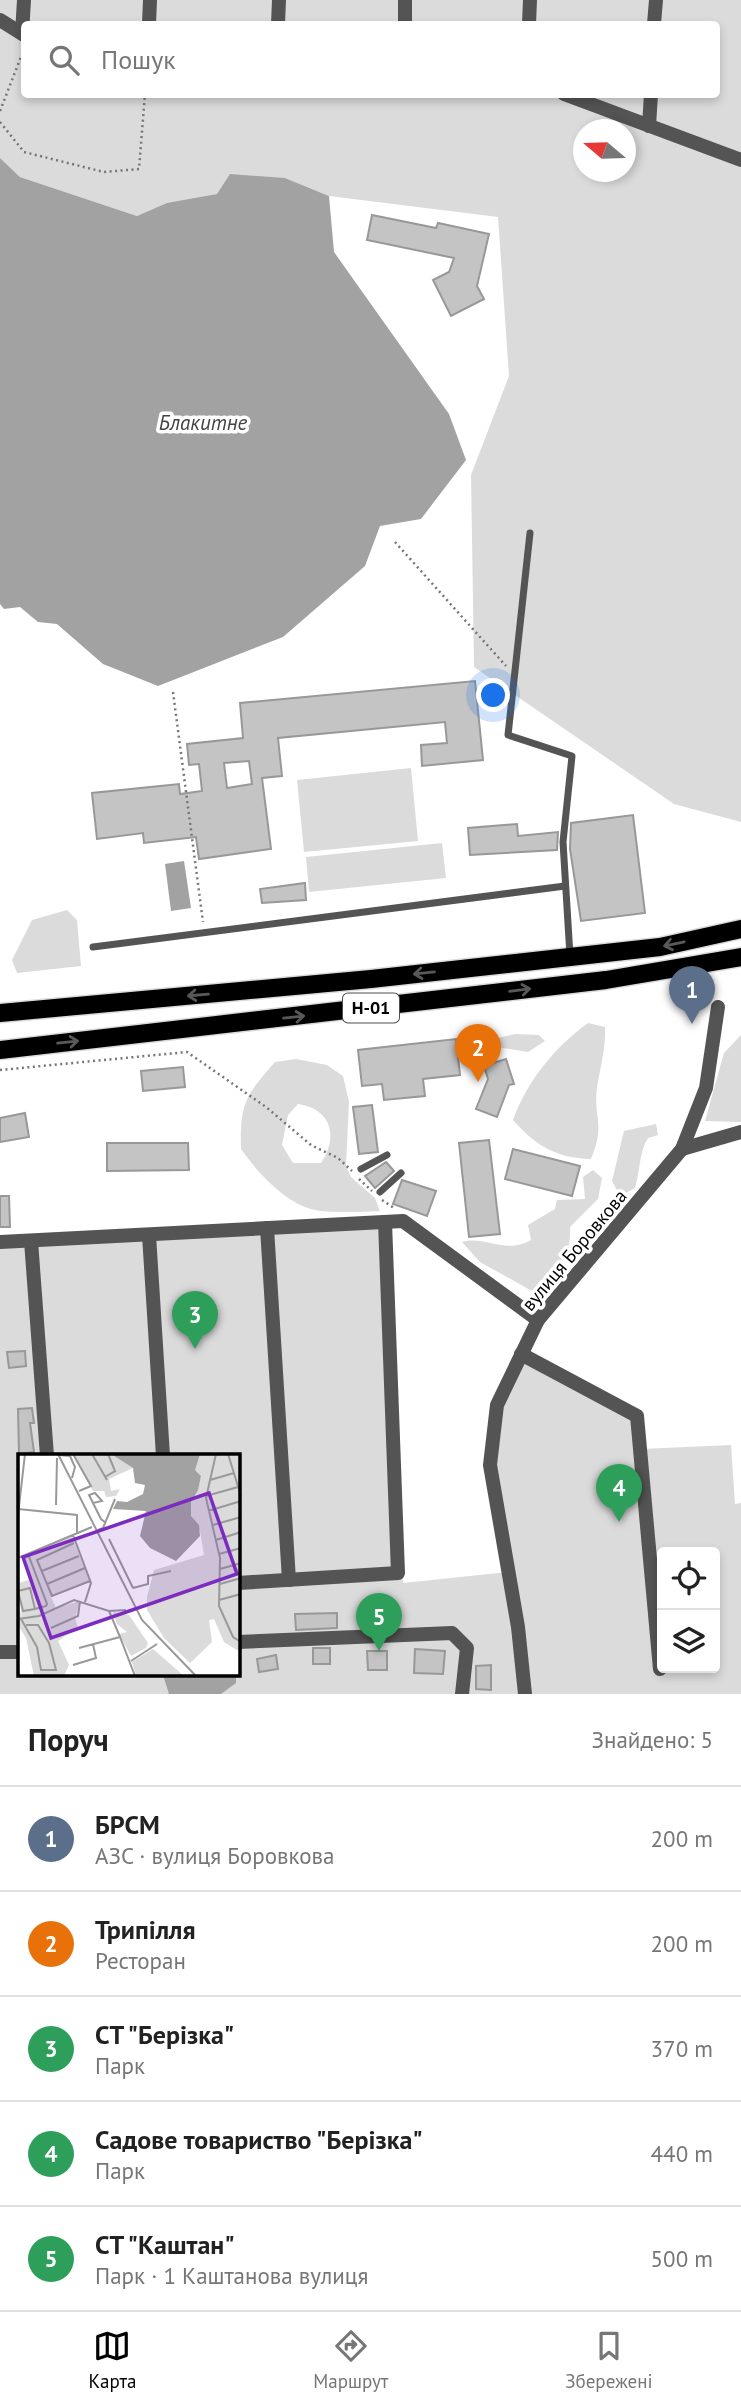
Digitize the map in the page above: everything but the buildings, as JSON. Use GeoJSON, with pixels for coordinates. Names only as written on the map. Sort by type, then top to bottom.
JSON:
{"type":"FeatureCollection","features":[{"type":"Feature","properties":{"kind":"main road","name":"Н-01"},"geometry":{"type":"LineString","coordinates":[[0,1013],[371,979],[660,947],[741,929]]}},
{"type":"Feature","properties":{"kind":"main road","name":"Н-01"},"geometry":{"type":"LineString","coordinates":[[0,1050],[606,979],[741,957]]}},
{"type":"Feature","properties":{"kind":"street"},"geometry":{"type":"LineString","coordinates":[[23,21],[24,0]]}},
{"type":"Feature","properties":{"kind":"street"},"geometry":{"type":"LineString","coordinates":[[149,21],[150,0]]}},
{"type":"Feature","properties":{"kind":"street"},"geometry":{"type":"LineString","coordinates":[[278,21],[279,0]]}},
{"type":"Feature","properties":{"kind":"street"},"geometry":{"type":"LineString","coordinates":[[405,0],[405,21]]}},
{"type":"Feature","properties":{"kind":"street"},"geometry":{"type":"LineString","coordinates":[[529,21],[530,0]]}},
{"type":"Feature","properties":{"kind":"street"},"geometry":{"type":"LineString","coordinates":[[654,21],[656,0]]}},
{"type":"Feature","properties":{"kind":"street"},"geometry":{"type":"LineString","coordinates":[[0,20],[21,33]]}},
{"type":"Feature","properties":{"kind":"street"},"geometry":{"type":"LineString","coordinates":[[575,98],[741,160]]}},
{"type":"Feature","properties":{"kind":"street"},"geometry":{"type":"LineString","coordinates":[[649,126],[651,98]]}},
{"type":"Feature","properties":{"kind":"street","name":"вулиця Боровкова"},"geometry":{"type":"LineString","coordinates":[[525,1694],[518,1627],[490,1465],[497,1405],[538,1320],[682,1149],[706,1088],[718,1007]]}},
{"type":"Feature","properties":{"kind":"street"},"geometry":{"type":"LineString","coordinates":[[682,1149],[741,1132]]}},
{"type":"Feature","properties":{"kind":"street"},"geometry":{"type":"LineString","coordinates":[[0,1242],[403,1221],[538,1320]]}},
{"type":"Feature","properties":{"kind":"street"},"geometry":{"type":"LineString","coordinates":[[240,1583],[398,1573],[384,1222]]}},
{"type":"Feature","properties":{"kind":"street"},"geometry":{"type":"LineString","coordinates":[[267,1228],[289,1580]]}},
{"type":"Feature","properties":{"kind":"street"},"geometry":{"type":"LineString","coordinates":[[149,1235],[163,1454]]}},
{"type":"Feature","properties":{"kind":"street"},"geometry":{"type":"LineString","coordinates":[[32,1241],[47,1454]]}},
{"type":"Feature","properties":{"kind":"street"},"geometry":{"type":"LineString","coordinates":[[522,1354],[636,1416],[657,1638]]}},
{"type":"Feature","properties":{"kind":"street"},"geometry":{"type":"LineString","coordinates":[[240,1642],[452,1633],[467,1648],[462,1694]]}},
{"type":"Feature","properties":{"kind":"street"},"geometry":{"type":"LineString","coordinates":[[0,1652],[18,1651]]}},
{"type":"Feature","properties":{"kind":"lane"},"geometry":{"type":"LineString","coordinates":[[530,533],[508,736],[572,756],[563,842],[570,957]]}},
{"type":"Feature","properties":{"kind":"lane"},"geometry":{"type":"LineString","coordinates":[[93,947],[565,886]]}},
{"type":"Feature","properties":{"kind":"lane"},"geometry":{"type":"LineString","coordinates":[[361,1169],[387,1155]]}},
{"type":"Feature","properties":{"kind":"lane"},"geometry":{"type":"LineString","coordinates":[[380,1192],[401,1173]]}},
{"type":"Feature","properties":{"kind":"path"},"geometry":{"type":"LineString","coordinates":[[0,111],[21,57]]}},
{"type":"Feature","properties":{"kind":"path"},"geometry":{"type":"LineString","coordinates":[[0,122],[24,152],[104,172],[139,169],[145,98]]}},
{"type":"Feature","properties":{"kind":"path"},"geometry":{"type":"LineString","coordinates":[[395,542],[516,676]]}},
{"type":"Feature","properties":{"kind":"path"},"geometry":{"type":"LineString","coordinates":[[173,692],[204,932]]}},
{"type":"Feature","properties":{"kind":"path"},"geometry":{"type":"LineString","coordinates":[[0,1070],[187,1052],[267,1108],[311,1146],[338,1158],[365,1185],[404,1215],[409,1226]]}},
{"type":"Feature","properties":{"kind":"shaded area"},"geometry":{"type":"Polygon","coordinates":[[[0,0],[741,0],[741,822],[674,804],[474,667],[471,475],[509,376],[498,217],[329,196],[285,178],[154,209],[137,216],[20,177],[0,158],[0,0]]]}},
{"type":"Feature","properties":{"kind":"shaded area"},"geometry":{"type":"Polygon","coordinates":[[[411,768],[418,841],[304,852],[297,780],[411,768]]]}},
{"type":"Feature","properties":{"kind":"shaded area"},"geometry":{"type":"Polygon","coordinates":[[[442,843],[446,878],[309,892],[306,857],[442,843]]]}},
{"type":"Feature","properties":{"kind":"shaded area"},"geometry":{"type":"Polygon","coordinates":[[[67,910],[77,920],[81,966],[17,973],[12,960],[32,920],[67,910]]]}},
{"type":"Feature","properties":{"kind":"shaded area"},"geometry":{"type":"Polygon","coordinates":[[[588,1023],[605,1027],[596,1098],[598,1137],[591,1159],[567,1156],[548,1149],[530,1137],[513,1120],[526,1091],[543,1066],[564,1043],[588,1023]]]}},
{"type":"Feature","properties":{"kind":"shaded area"},"geometry":{"type":"Polygon","coordinates":[[[515,1034],[539,1035],[545,1041],[528,1052],[503,1048],[486,1052],[481,1042],[515,1034]]]}},
{"type":"Feature","properties":{"kind":"shaded area"},"geometry":{"type":"Polygon","coordinates":[[[741,1035],[741,1122],[705,1121],[724,1053],[741,1035]]]}},
{"type":"Feature","properties":{"kind":"shaded area"},"geometry":{"type":"Polygon","coordinates":[[[296,1059],[327,1065],[343,1076],[349,1102],[346,1166],[351,1177],[375,1198],[380,1211],[328,1212],[304,1206],[273,1186],[241,1149],[246,1101],[275,1062],[296,1059]],[[298,1104],[288,1115],[282,1145],[293,1163],[321,1163],[330,1143],[329,1125],[325,1118],[309,1107],[298,1104]]]}},
{"type":"Feature","properties":{"kind":"shaded area"},"geometry":{"type":"Polygon","coordinates":[[[656,1124],[658,1135],[648,1138],[645,1143],[635,1188],[620,1196],[612,1181],[624,1131],[656,1124]]]}},
{"type":"Feature","properties":{"kind":"shaded area"},"geometry":{"type":"Polygon","coordinates":[[[593,1170],[602,1178],[598,1199],[570,1227],[568,1247],[561,1264],[548,1279],[532,1291],[480,1262],[462,1242],[479,1241],[512,1246],[531,1240],[528,1225],[555,1209],[557,1200],[585,1199],[583,1177],[593,1170]]]}},
{"type":"Feature","properties":{"kind":"shaded area"},"geometry":{"type":"Polygon","coordinates":[[[385,1222],[403,1583],[508,1572],[491,1434],[521,1354],[628,1409],[641,1449],[731,1445],[735,1504],[741,1503],[741,1694],[0,1694],[0,1242],[385,1222]]]}},
{"type":"Feature","properties":{"kind":"water","name":"Блакитне"},"geometry":{"type":"Polygon","coordinates":[[[0,158],[20,177],[137,216],[167,203],[217,194],[230,174],[285,178],[329,196],[334,252],[449,414],[466,460],[421,519],[380,526],[365,566],[283,637],[158,686],[103,664],[57,624],[38,622],[20,607],[4,609],[0,604],[0,158]]]}},
{"type":"Feature","properties":{"kind":"water"},"geometry":{"type":"Polygon","coordinates":[[[184,861],[191,908],[171,911],[165,864],[184,861]]]}},
{"type":"Feature","properties":{"kind":"water"},"geometry":{"type":"Polygon","coordinates":[[[163,1676],[236,1676],[236,1683],[221,1694],[169,1694],[163,1676]]]}},
{"type":"Feature","properties":{"kind":"place","name":"БРСМ"},"geometry":{"type":"Point","coordinates":[692,1024]}},
{"type":"Feature","properties":{"kind":"place","name":"Трипілля"},"geometry":{"type":"Point","coordinates":[478,1082]}},
{"type":"Feature","properties":{"kind":"place","name":"СТ \"Берізка\""},"geometry":{"type":"Point","coordinates":[195,1349]}},
{"type":"Feature","properties":{"kind":"place","name":"Садове товариство \"Берізка\""},"geometry":{"type":"Point","coordinates":[619,1522]}},
{"type":"Feature","properties":{"kind":"place","name":"СТ \"Каштан\""},"geometry":{"type":"Point","coordinates":[379,1651]}}]}
